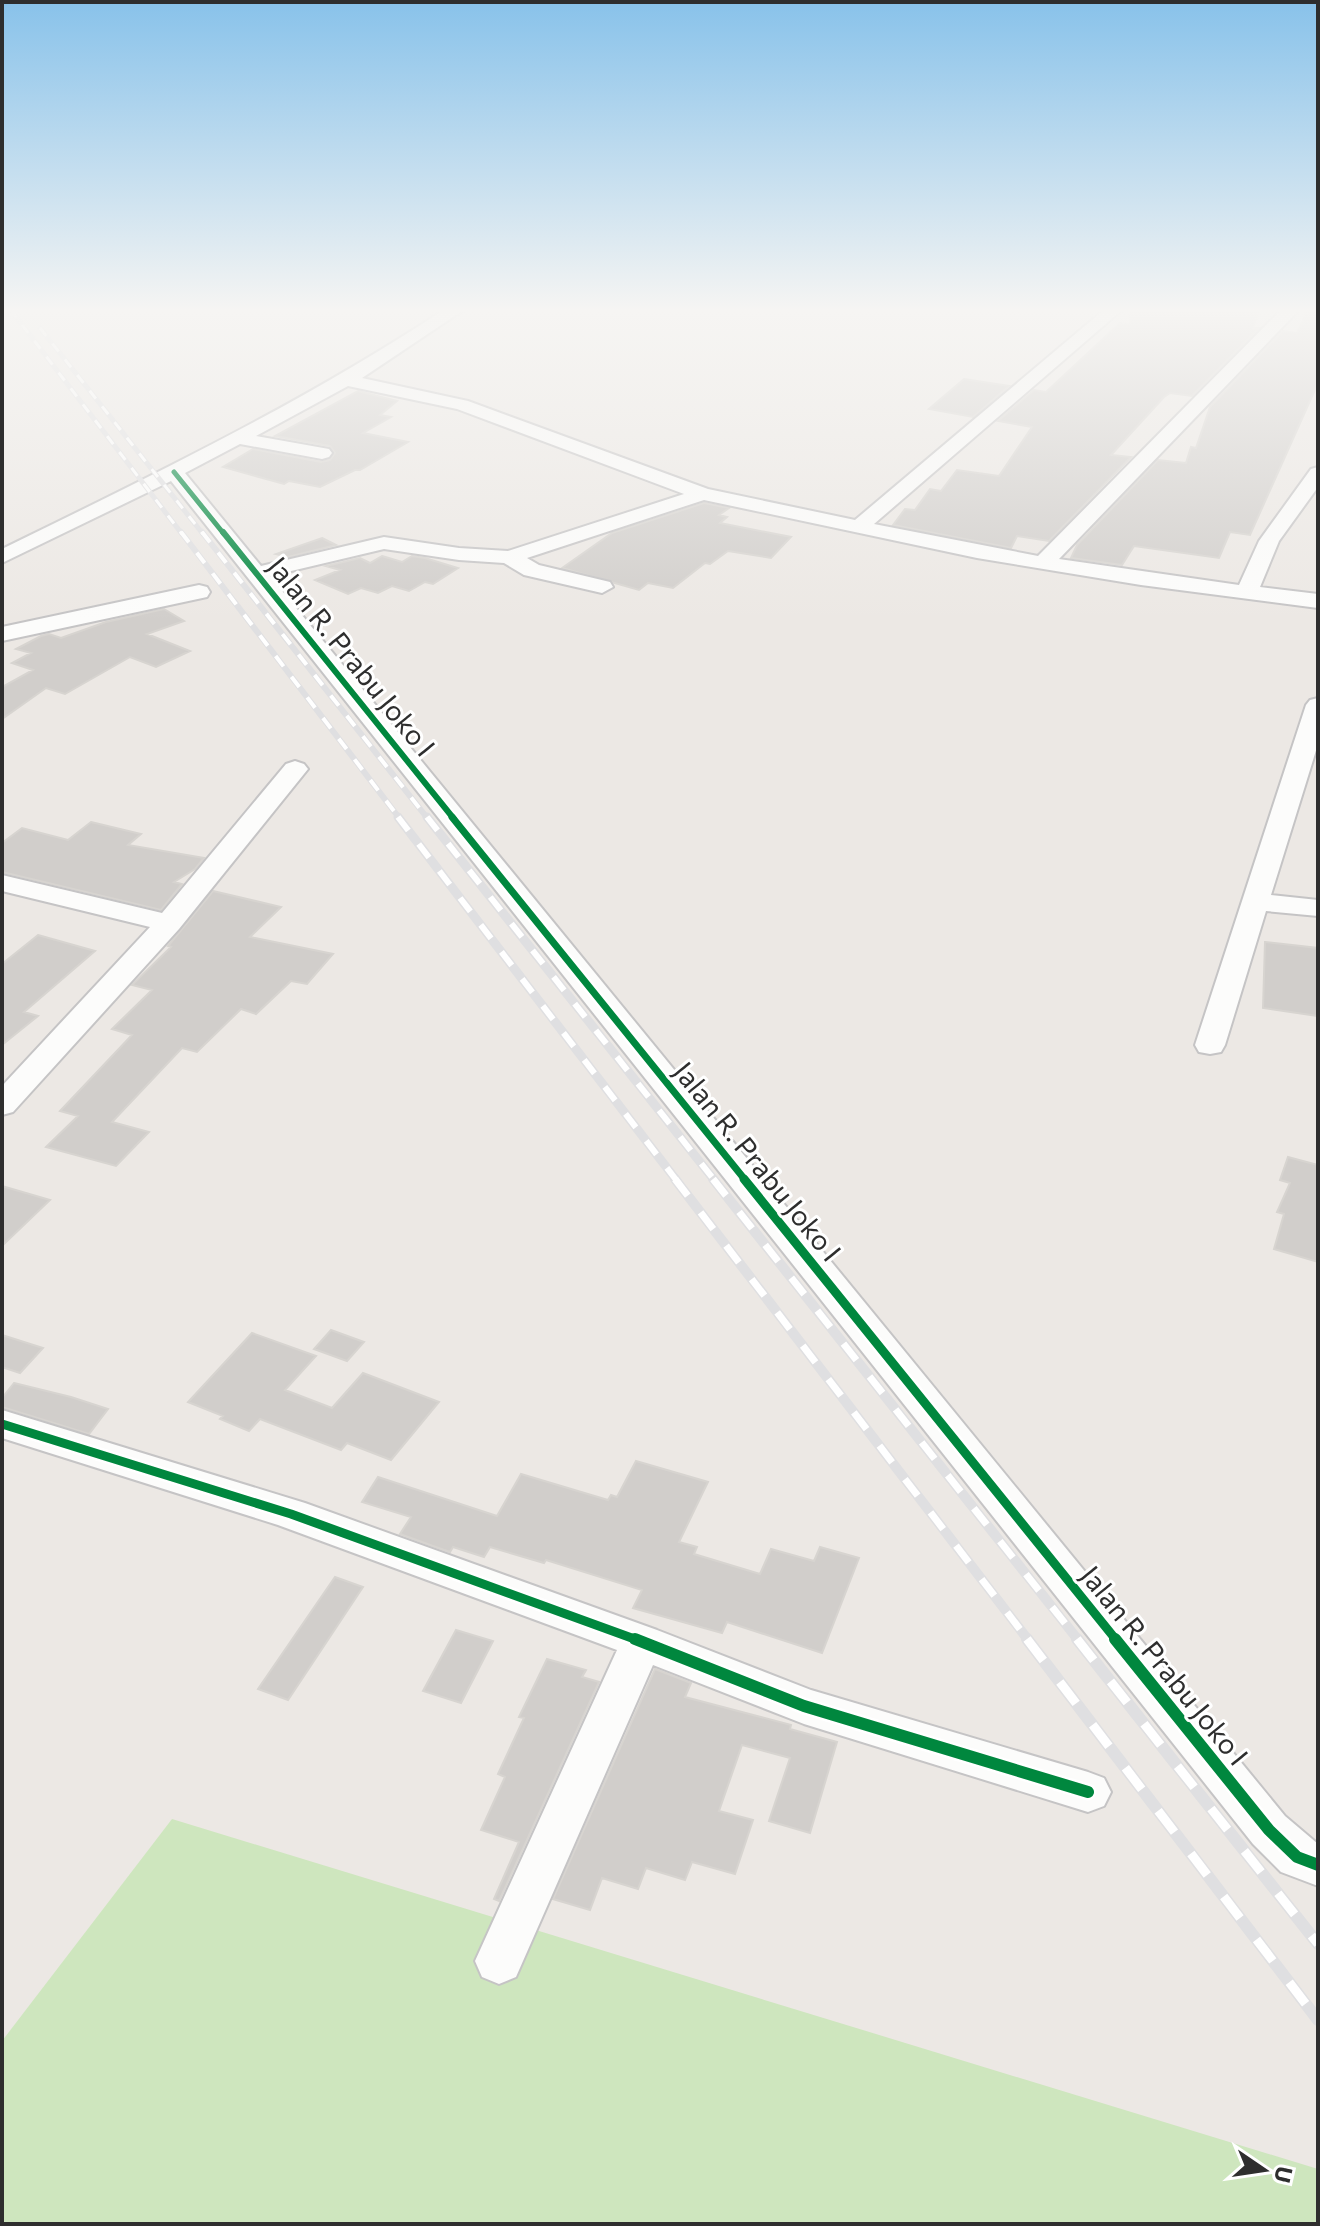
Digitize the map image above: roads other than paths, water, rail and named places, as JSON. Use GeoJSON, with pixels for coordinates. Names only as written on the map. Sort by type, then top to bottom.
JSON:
{"type":"FeatureCollection","features":[{"type":"Feature","properties":{"kind":"street"},"geometry":{"type":"LineString","coordinates":[[2,557],[285,413]]}},
{"type":"Feature","properties":{"kind":"street"},"geometry":{"type":"LineString","coordinates":[[483,413],[703,494],[977,552],[1141,579],[1318,601]]}},
{"type":"Feature","properties":{"kind":"street"},"geometry":{"type":"LineString","coordinates":[[860,526],[993,413]]}},
{"type":"Feature","properties":{"kind":"street"},"geometry":{"type":"LineString","coordinates":[[1043,563],[1190,413]]}},
{"type":"Feature","properties":{"kind":"street"},"geometry":{"type":"LineString","coordinates":[[238,438],[322,453]]}},
{"type":"Feature","properties":{"kind":"street","name":"Jalan R. Prabu Joko I"},"geometry":{"type":"LineString","coordinates":[[174,472],[1269,1830],[1297,1857],[1318,1865]]}},
{"type":"Feature","properties":{"kind":"street"},"geometry":{"type":"LineString","coordinates":[[1247,591],[1269,541],[1318,473]]}},
{"type":"Feature","properties":{"kind":"street"},"geometry":{"type":"LineString","coordinates":[[257,573],[384,543],[459,554],[509,557],[703,494]]}},
{"type":"Feature","properties":{"kind":"street"},"geometry":{"type":"LineString","coordinates":[[509,557],[532,570],[602,587]]}},
{"type":"Feature","properties":{"kind":"street"},"geometry":{"type":"LineString","coordinates":[[2,634],[199,592]]}},
{"type":"Feature","properties":{"kind":"street"},"geometry":{"type":"LineString","coordinates":[[1210,1045],[1318,705]]}},
{"type":"Feature","properties":{"kind":"street"},"geometry":{"type":"LineString","coordinates":[[2,1105],[169,923],[295,769]]}},
{"type":"Feature","properties":{"kind":"street"},"geometry":{"type":"LineString","coordinates":[[3,885],[169,923]]}},
{"type":"Feature","properties":{"kind":"street"},"geometry":{"type":"LineString","coordinates":[[1256,902],[1318,908]]}},
{"type":"Feature","properties":{"kind":"street"},"geometry":{"type":"LineString","coordinates":[[2,1424],[291,1514],[642,1642],[804,1706],[1088,1792]]}},
{"type":"Feature","properties":{"kind":"street"},"geometry":{"type":"LineString","coordinates":[[499,1961],[642,1642]]}},
{"type":"Feature","properties":{"kind":"railway"},"geometry":{"type":"LineString","coordinates":[[89,413],[182,534]]}},
{"type":"Feature","properties":{"kind":"railway"},"geometry":{"type":"LineString","coordinates":[[107,413],[203,534]]}},
{"type":"Feature","properties":{"kind":"railway"},"geometry":{"type":"LineString","coordinates":[[181,532],[400,819]]}},
{"type":"Feature","properties":{"kind":"railway"},"geometry":{"type":"LineString","coordinates":[[202,532],[428,819]]}},
{"type":"Feature","properties":{"kind":"railway"},"geometry":{"type":"LineString","coordinates":[[398,817],[677,1181]]}},
{"type":"Feature","properties":{"kind":"railway"},"geometry":{"type":"LineString","coordinates":[[427,817],[715,1181]]}},
{"type":"Feature","properties":{"kind":"railway"},"geometry":{"type":"LineString","coordinates":[[675,1179],[1029,1641]]}},
{"type":"Feature","properties":{"kind":"railway"},"geometry":{"type":"LineString","coordinates":[[713,1179],[1079,1641]]}},
{"type":"Feature","properties":{"kind":"railway"},"geometry":{"type":"LineString","coordinates":[[1027,1639],[1318,2020]]}},
{"type":"Feature","properties":{"kind":"railway"},"geometry":{"type":"LineString","coordinates":[[1077,1639],[1318,1944]]}}]}
